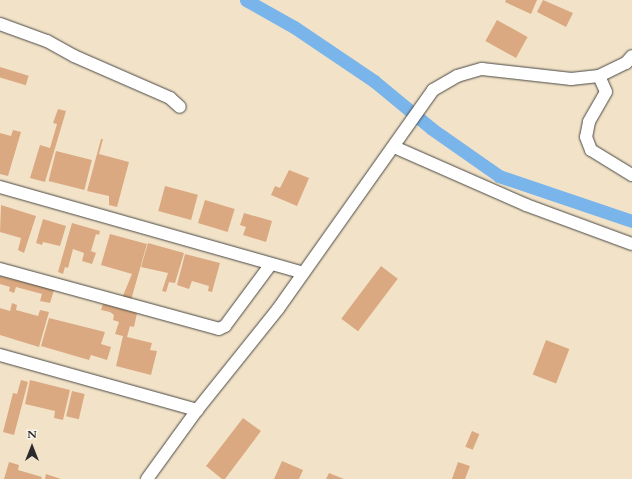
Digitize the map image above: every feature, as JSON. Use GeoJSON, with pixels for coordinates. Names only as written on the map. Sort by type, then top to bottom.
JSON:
{"type":"FeatureCollection","features":[{"type":"Feature","properties":{"kind":"street"},"geometry":{"type":"LineString","coordinates":[[0,24],[47,41],[74,56],[170,98],[180,107]]}},
{"type":"Feature","properties":{"kind":"street"},"geometry":{"type":"LineString","coordinates":[[147,479],[197,410],[303,273],[433,90],[457,76],[482,69],[571,79],[599,76],[626,63],[632,56]]}},
{"type":"Feature","properties":{"kind":"street"},"geometry":{"type":"LineString","coordinates":[[599,76],[606,92],[589,122],[586,137],[591,150],[632,175]]}},
{"type":"Feature","properties":{"kind":"street"},"geometry":{"type":"LineString","coordinates":[[397,142],[526,205],[632,244]]}},
{"type":"Feature","properties":{"kind":"street"},"geometry":{"type":"LineString","coordinates":[[0,187],[303,273]]}},
{"type":"Feature","properties":{"kind":"street"},"geometry":{"type":"LineString","coordinates":[[0,269],[219,329],[225,326],[271,264]]}},
{"type":"Feature","properties":{"kind":"street"},"geometry":{"type":"LineString","coordinates":[[0,355],[197,410]]}},
{"type":"Feature","properties":{"kind":"building"},"geometry":{"type":"Polygon","coordinates":[[[506,0],[537,0],[531,14],[505,2],[506,0]]]}},
{"type":"Feature","properties":{"kind":"building"},"geometry":{"type":"Polygon","coordinates":[[[543,0],[573,13],[566,27],[537,12],[543,0]]]}},
{"type":"Feature","properties":{"kind":"building"},"geometry":{"type":"Polygon","coordinates":[[[497,20],[528,37],[516,58],[485,41],[497,20]]]}},
{"type":"Feature","properties":{"kind":"building"},"geometry":{"type":"Polygon","coordinates":[[[0,67],[29,76],[26,85],[0,77],[0,67]]]}},
{"type":"Feature","properties":{"kind":"building"},"geometry":{"type":"Polygon","coordinates":[[[58,109],[66,111],[45,182],[30,178],[40,145],[50,148],[57,124],[53,123],[58,109]]]}},
{"type":"Feature","properties":{"kind":"building"},"geometry":{"type":"Polygon","coordinates":[[[13,130],[21,132],[8,176],[0,174],[0,133],[11,136],[13,130]]]}},
{"type":"Feature","properties":{"kind":"building"},"geometry":{"type":"Polygon","coordinates":[[[101,139],[103,139],[99,154],[129,162],[117,207],[109,205],[109,196],[87,191],[101,139]]]}},
{"type":"Feature","properties":{"kind":"building"},"geometry":{"type":"Polygon","coordinates":[[[56,151],[92,160],[84,190],[49,181],[56,151]]]}},
{"type":"Feature","properties":{"kind":"building"},"geometry":{"type":"Polygon","coordinates":[[[289,170],[309,178],[297,206],[271,195],[275,186],[280,188],[289,170]]]}},
{"type":"Feature","properties":{"kind":"building"},"geometry":{"type":"Polygon","coordinates":[[[165,186],[198,195],[191,220],[158,211],[165,186]]]}},
{"type":"Feature","properties":{"kind":"building"},"geometry":{"type":"Polygon","coordinates":[[[205,200],[235,209],[228,232],[198,223],[205,200]]]}},
{"type":"Feature","properties":{"kind":"building"},"geometry":{"type":"Polygon","coordinates":[[[1,205],[36,216],[24,253],[18,250],[21,238],[0,232],[1,205]]]}},
{"type":"Feature","properties":{"kind":"building"},"geometry":{"type":"Polygon","coordinates":[[[244,213],[272,221],[266,242],[243,235],[246,227],[240,225],[244,213]]]}},
{"type":"Feature","properties":{"kind":"building"},"geometry":{"type":"Polygon","coordinates":[[[43,219],[66,226],[60,246],[43,242],[42,245],[36,243],[43,219]]]}},
{"type":"Feature","properties":{"kind":"building"},"geometry":{"type":"Polygon","coordinates":[[[72,223],[100,231],[99,235],[96,234],[91,251],[96,253],[92,264],[82,261],[84,253],[73,249],[68,268],[65,267],[63,274],[58,272],[72,223]]]}},
{"type":"Feature","properties":{"kind":"building"},"geometry":{"type":"Polygon","coordinates":[[[110,234],[147,244],[131,300],[122,298],[132,274],[101,265],[110,234]]]}},
{"type":"Feature","properties":{"kind":"building"},"geometry":{"type":"Polygon","coordinates":[[[148,243],[184,253],[175,283],[169,282],[166,292],[162,291],[168,273],[141,267],[148,243]]]}},
{"type":"Feature","properties":{"kind":"building"},"geometry":{"type":"Polygon","coordinates":[[[185,254],[220,263],[212,292],[208,291],[209,286],[192,281],[189,289],[177,285],[185,254]]]}},
{"type":"Feature","properties":{"kind":"building"},"geometry":{"type":"Polygon","coordinates":[[[381,266],[398,279],[358,331],[341,319],[381,266]]]}},
{"type":"Feature","properties":{"kind":"building"},"geometry":{"type":"Polygon","coordinates":[[[0,276],[54,290],[50,303],[40,301],[42,294],[16,287],[14,293],[9,291],[10,287],[0,284],[0,276]]]}},
{"type":"Feature","properties":{"kind":"building"},"geometry":{"type":"Polygon","coordinates":[[[12,303],[17,305],[16,310],[38,316],[40,310],[49,312],[39,347],[0,335],[0,308],[10,311],[12,303]]]}},
{"type":"Feature","properties":{"kind":"building"},"geometry":{"type":"Polygon","coordinates":[[[103,304],[137,313],[134,327],[130,326],[127,337],[152,343],[150,350],[157,351],[151,375],[116,366],[123,336],[115,334],[119,322],[113,320],[114,315],[110,312],[101,310],[103,304]]]}},
{"type":"Feature","properties":{"kind":"building"},"geometry":{"type":"Polygon","coordinates":[[[49,318],[105,332],[101,344],[111,347],[107,360],[91,355],[89,360],[41,346],[49,318]]]}},
{"type":"Feature","properties":{"kind":"building"},"geometry":{"type":"Polygon","coordinates":[[[546,340],[569,349],[556,384],[533,375],[546,340]]]}},
{"type":"Feature","properties":{"kind":"building"},"geometry":{"type":"Polygon","coordinates":[[[21,380],[28,382],[14,435],[3,432],[13,393],[17,394],[21,380]]]}},
{"type":"Feature","properties":{"kind":"building"},"geometry":{"type":"Polygon","coordinates":[[[30,380],[70,390],[63,420],[54,418],[55,411],[25,404],[30,380]]]}},
{"type":"Feature","properties":{"kind":"building"},"geometry":{"type":"Polygon","coordinates":[[[72,391],[85,394],[79,419],[66,416],[72,391]]]}},
{"type":"Feature","properties":{"kind":"building"},"geometry":{"type":"Polygon","coordinates":[[[243,418],[261,431],[225,479],[222,479],[206,466],[243,418]]]}},
{"type":"Feature","properties":{"kind":"building"},"geometry":{"type":"Polygon","coordinates":[[[472,431],[479,434],[473,450],[465,447],[472,431]]]}},
{"type":"Feature","properties":{"kind":"building"},"geometry":{"type":"Polygon","coordinates":[[[282,461],[303,470],[299,479],[274,479],[282,461]]]}},
{"type":"Feature","properties":{"kind":"building"},"geometry":{"type":"Polygon","coordinates":[[[9,462],[19,465],[18,470],[42,477],[41,479],[4,479],[9,462]]]}},
{"type":"Feature","properties":{"kind":"building"},"geometry":{"type":"Polygon","coordinates":[[[458,462],[470,466],[465,479],[452,479],[458,462]]]}},
{"type":"Feature","properties":{"kind":"building"},"geometry":{"type":"Polygon","coordinates":[[[329,473],[344,479],[326,479],[329,473]]]}},
{"type":"Feature","properties":{"kind":"building"},"geometry":{"type":"Polygon","coordinates":[[[46,474],[61,479],[45,479],[46,474]]]}},
{"type":"Feature","properties":{"kind":"waterway"},"geometry":{"type":"LineString","coordinates":[[246,0],[294,27],[374,81],[432,129],[499,176],[632,221]]}}]}
